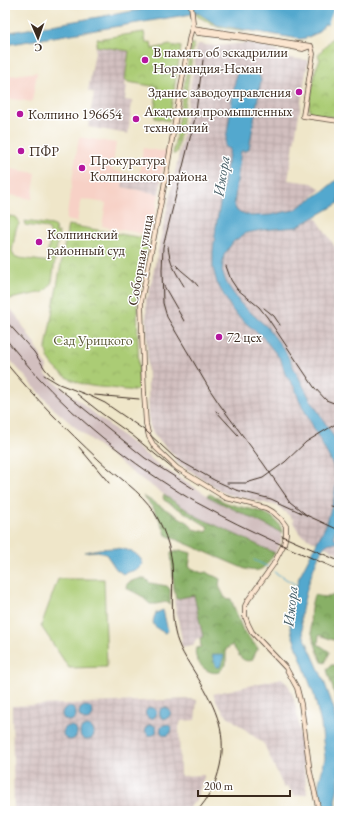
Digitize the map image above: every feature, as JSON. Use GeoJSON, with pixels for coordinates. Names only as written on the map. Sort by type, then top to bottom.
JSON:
{"type":"FeatureCollection","features":[{"type":"Feature","properties":{"kind":"main road"},"geometry":{"type":"LineString","coordinates":[[190,5],[193,28],[311,46],[313,54],[303,116],[339,121]]}},
{"type":"Feature","properties":{"kind":"main road","name":"Соборная улица"},"geometry":{"type":"LineString","coordinates":[[193,28],[188,40],[166,176],[141,302],[146,424],[149,437],[154,446],[172,465],[226,498],[266,508],[281,518],[286,526],[286,539],[273,565],[248,600],[245,606],[245,616],[252,632],[286,668],[297,688],[301,704],[310,772],[319,811]]}},
{"type":"Feature","properties":{"kind":"shaded area"},"geometry":{"type":"Polygon","coordinates":[[[248,43],[269,48],[289,58],[308,60],[288,180],[312,183],[321,189],[306,202],[339,253],[339,554],[300,534],[293,522],[294,520],[278,506],[226,494],[176,462],[176,457],[153,434],[149,423],[146,298],[148,297],[180,149],[197,46],[199,44],[216,46],[248,43]]]}},
{"type":"Feature","properties":{"kind":"shaded area"},"geometry":{"type":"Polygon","coordinates":[[[96,46],[129,51],[125,78],[125,86],[127,86],[125,100],[132,101],[128,134],[88,127],[94,93],[88,91],[96,46]]]}},
{"type":"Feature","properties":{"kind":"shaded area"},"geometry":{"type":"Polygon","coordinates":[[[37,72],[32,102],[5,98],[8,76],[37,72]]]}},
{"type":"Feature","properties":{"kind":"shaded area"},"geometry":{"type":"Polygon","coordinates":[[[79,137],[116,143],[112,170],[125,173],[122,187],[159,194],[151,235],[102,226],[106,203],[81,199],[77,222],[66,220],[79,137]]]}},
{"type":"Feature","properties":{"kind":"shaded area"},"geometry":{"type":"Polygon","coordinates":[[[143,148],[167,152],[161,180],[139,176],[143,148]]]}},
{"type":"Feature","properties":{"kind":"shaded area"},"geometry":{"type":"Polygon","coordinates":[[[5,168],[36,173],[32,199],[5,194],[5,168]]]}},
{"type":"Feature","properties":{"kind":"shaded area"},"geometry":{"type":"Polygon","coordinates":[[[125,173],[161,180],[159,194],[122,187],[125,173]]]}},
{"type":"Feature","properties":{"kind":"shaded area"},"geometry":{"type":"Polygon","coordinates":[[[5,303],[16,315],[35,345],[47,367],[45,374],[159,465],[215,500],[282,533],[281,542],[275,553],[197,517],[134,474],[53,408],[5,354],[5,303]]]}},
{"type":"Feature","properties":{"kind":"shaded area"},"geometry":{"type":"Polygon","coordinates":[[[194,595],[203,637],[196,639],[193,645],[182,647],[182,639],[174,600],[194,595]]]}},
{"type":"Feature","properties":{"kind":"shaded area"},"geometry":{"type":"Polygon","coordinates":[[[282,678],[289,686],[294,699],[299,725],[307,794],[295,796],[288,787],[284,788],[264,744],[225,714],[213,694],[282,678]]]}},
{"type":"Feature","properties":{"kind":"shaded area"},"geometry":{"type":"Polygon","coordinates":[[[197,700],[195,720],[181,721],[179,727],[180,775],[204,775],[204,777],[196,800],[186,811],[14,811],[12,706],[197,700]]]}},
{"type":"Feature","properties":{"kind":"green space"},"geometry":{"type":"Polygon","coordinates":[[[196,13],[200,13],[216,25],[248,31],[219,28],[197,16],[196,13]]]}},
{"type":"Feature","properties":{"kind":"green space"},"geometry":{"type":"Polygon","coordinates":[[[339,30],[339,118],[313,114],[310,111],[309,105],[316,68],[320,60],[318,55],[339,30]]]}},
{"type":"Feature","properties":{"kind":"green space"},"geometry":{"type":"Polygon","coordinates":[[[144,32],[146,43],[151,42],[152,49],[170,45],[181,47],[169,121],[155,118],[154,112],[158,87],[128,82],[125,79],[129,51],[96,46],[97,39],[144,32]]]}},
{"type":"Feature","properties":{"kind":"green space"},"geometry":{"type":"Polygon","coordinates":[[[191,44],[194,44],[177,152],[173,154],[191,44]]]}},
{"type":"Feature","properties":{"kind":"green space"},"geometry":{"type":"Polygon","coordinates":[[[9,216],[16,217],[19,221],[12,251],[14,256],[19,258],[51,262],[51,259],[47,256],[51,235],[48,228],[25,225],[24,221],[52,225],[55,227],[56,233],[59,232],[50,286],[44,292],[5,300],[5,228],[7,228],[9,216]]]}},
{"type":"Feature","properties":{"kind":"green space","name":"Сад Урицкого"},"geometry":{"type":"Polygon","coordinates":[[[68,225],[149,239],[137,302],[139,387],[136,390],[93,386],[77,382],[59,371],[47,355],[46,348],[68,225]]]}},
{"type":"Feature","properties":{"kind":"green space"},"geometry":{"type":"Polygon","coordinates":[[[210,494],[227,503],[269,515],[280,525],[282,533],[207,496],[210,494]]]}},
{"type":"Feature","properties":{"kind":"green space"},"geometry":{"type":"Polygon","coordinates":[[[164,495],[198,517],[275,553],[263,568],[260,570],[251,570],[245,569],[166,535],[154,509],[143,496],[189,523],[193,529],[207,532],[208,529],[207,526],[164,500],[164,495]]]}},
{"type":"Feature","properties":{"kind":"green space"},"geometry":{"type":"Polygon","coordinates":[[[180,550],[191,553],[189,567],[202,573],[206,572],[220,579],[219,586],[225,598],[231,599],[243,631],[258,648],[252,660],[248,661],[242,659],[232,645],[226,649],[226,665],[219,672],[215,673],[206,670],[196,658],[196,648],[201,647],[200,638],[203,637],[194,595],[176,599],[174,589],[171,553],[180,550]]]}},
{"type":"Feature","properties":{"kind":"green space"},"geometry":{"type":"Polygon","coordinates":[[[141,578],[146,579],[150,583],[167,586],[170,589],[170,604],[166,602],[150,604],[140,595],[126,588],[126,585],[129,582],[141,578]]]}},
{"type":"Feature","properties":{"kind":"green space"},"geometry":{"type":"Polygon","coordinates":[[[58,579],[104,579],[107,667],[69,668],[41,626],[58,579]]]}},
{"type":"Feature","properties":{"kind":"green space"},"geometry":{"type":"Polygon","coordinates":[[[338,592],[339,642],[319,635],[318,644],[330,652],[325,663],[322,662],[315,645],[311,629],[310,613],[314,595],[330,597],[338,592]]]}},
{"type":"Feature","properties":{"kind":"green space"},"geometry":{"type":"Polygon","coordinates":[[[331,665],[339,665],[339,708],[327,670],[331,665]]]}},
{"type":"Feature","properties":{"kind":"water"},"geometry":{"type":"Polygon","coordinates":[[[168,5],[331,5],[339,10],[339,29],[325,24],[317,33],[300,39],[217,25],[198,13],[5,45],[5,33],[168,5]]]}},
{"type":"Feature","properties":{"kind":"water"},"geometry":{"type":"Polygon","coordinates":[[[247,69],[256,72],[261,80],[249,149],[246,151],[241,151],[234,205],[237,211],[251,216],[270,215],[294,210],[323,191],[339,178],[339,203],[297,227],[246,233],[233,242],[224,255],[222,271],[227,284],[240,303],[267,327],[285,351],[309,397],[339,445],[339,519],[334,534],[335,539],[339,542],[328,544],[321,551],[310,579],[301,617],[304,636],[324,681],[334,709],[339,746],[339,783],[335,801],[337,811],[323,811],[319,799],[318,787],[325,758],[321,724],[314,695],[292,634],[289,619],[299,577],[326,525],[334,498],[336,483],[333,465],[299,400],[295,388],[285,374],[281,360],[262,336],[233,311],[217,283],[213,268],[216,226],[230,149],[225,146],[236,75],[247,69]]]}},
{"type":"Feature","properties":{"kind":"water"},"geometry":{"type":"Polygon","coordinates":[[[114,548],[135,553],[143,564],[138,569],[123,574],[116,569],[106,554],[98,551],[84,552],[114,548]]]}},
{"type":"Feature","properties":{"kind":"water"},"geometry":{"type":"Polygon","coordinates":[[[163,610],[168,631],[165,633],[153,623],[156,613],[163,610]]]}},
{"type":"Feature","properties":{"kind":"water"},"geometry":{"type":"Polygon","coordinates":[[[217,654],[224,656],[220,667],[216,667],[212,655],[217,654]]]}},
{"type":"Feature","properties":{"kind":"water"},"geometry":{"type":"Polygon","coordinates":[[[86,706],[91,708],[93,713],[91,718],[86,720],[81,718],[79,713],[81,708],[86,706]]]}},
{"type":"Feature","properties":{"kind":"water"},"geometry":{"type":"Polygon","coordinates":[[[69,707],[74,709],[76,714],[74,719],[69,721],[64,719],[62,714],[64,709],[69,707]]]}},
{"type":"Feature","properties":{"kind":"water"},"geometry":{"type":"Polygon","coordinates":[[[151,707],[155,709],[157,713],[155,717],[151,719],[147,717],[145,713],[147,709],[151,707]]]}},
{"type":"Feature","properties":{"kind":"water"},"geometry":{"type":"Polygon","coordinates":[[[165,707],[169,709],[171,713],[169,717],[165,719],[161,717],[159,713],[161,709],[165,707]]]}},
{"type":"Feature","properties":{"kind":"water"},"geometry":{"type":"Polygon","coordinates":[[[151,724],[155,726],[157,730],[155,734],[151,736],[147,734],[145,730],[147,726],[151,724]]]}},
{"type":"Feature","properties":{"kind":"water"},"geometry":{"type":"Polygon","coordinates":[[[166,724],[170,726],[172,730],[170,734],[166,736],[162,734],[160,730],[162,726],[166,724]]]}},
{"type":"Feature","properties":{"kind":"water"},"geometry":{"type":"Polygon","coordinates":[[[70,726],[75,728],[77,733],[75,738],[70,740],[65,738],[63,733],[65,728],[70,726]]]}},
{"type":"Feature","properties":{"kind":"water"},"geometry":{"type":"Polygon","coordinates":[[[87,726],[92,728],[94,733],[92,738],[87,740],[82,738],[80,733],[82,728],[87,726]]]}},
{"type":"Feature","properties":{"kind":"pier"},"geometry":{"type":"Polygon","coordinates":[[[335,6],[339,8],[339,21],[336,29],[327,26],[335,6]]]}},
{"type":"Feature","properties":{"kind":"waterway"},"geometry":{"type":"LineString","coordinates":[[254,560],[268,567]]}},
{"type":"Feature","properties":{"kind":"waterway","name":"Ижора"},"geometry":{"type":"LineString","coordinates":[[274,572],[298,586]]}},
{"type":"Feature","properties":{"kind":"railway"},"geometry":{"type":"LineString","coordinates":[[203,60],[195,118],[163,247],[163,303],[167,317],[220,405],[290,502],[308,516]]}},
{"type":"Feature","properties":{"kind":"railway"},"geometry":{"type":"LineString","coordinates":[[168,246],[171,262],[184,286]]}},
{"type":"Feature","properties":{"kind":"railway"},"geometry":{"type":"LineString","coordinates":[[175,264],[198,286]]}},
{"type":"Feature","properties":{"kind":"railway"},"geometry":{"type":"LineString","coordinates":[[226,266],[231,280],[237,289],[259,307],[267,317],[314,387],[326,400],[339,405]]}},
{"type":"Feature","properties":{"kind":"railway"},"geometry":{"type":"LineString","coordinates":[[164,286],[184,321]]}},
{"type":"Feature","properties":{"kind":"railway"},"geometry":{"type":"LineString","coordinates":[[264,308],[274,316],[280,325]]}},
{"type":"Feature","properties":{"kind":"railway"},"geometry":{"type":"LineString","coordinates":[[5,320],[34,352],[53,378]]}},
{"type":"Feature","properties":{"kind":"railway"},"geometry":{"type":"LineString","coordinates":[[5,338],[41,381],[61,401],[103,438],[148,472],[221,516],[339,570]]}},
{"type":"Feature","properties":{"kind":"railway"},"geometry":{"type":"LineString","coordinates":[[5,362],[74,437],[149,504],[163,530],[170,550],[172,563],[173,615],[176,638],[213,706],[222,740],[222,753],[216,779],[212,790],[197,811]]}},
{"type":"Feature","properties":{"kind":"railway"},"geometry":{"type":"LineString","coordinates":[[44,375],[59,384],[105,403],[147,432],[175,458],[214,480],[236,490],[271,499],[339,530]]}},
{"type":"Feature","properties":{"kind":"railway"},"geometry":{"type":"LineString","coordinates":[[57,387],[145,458],[194,489]]}},
{"type":"Feature","properties":{"kind":"railway"},"geometry":{"type":"LineString","coordinates":[[77,394],[132,435],[179,474]]}},
{"type":"Feature","properties":{"kind":"railway"},"geometry":{"type":"LineString","coordinates":[[94,395],[139,399]]}},
{"type":"Feature","properties":{"kind":"railway"},"geometry":{"type":"LineString","coordinates":[[216,411],[238,435]]}},
{"type":"Feature","properties":{"kind":"railway"},"geometry":{"type":"LineString","coordinates":[[227,483],[246,483],[263,478],[285,462],[306,442],[339,422]]}},
{"type":"Feature","properties":{"kind":"railway"},"geometry":{"type":"LineString","coordinates":[[79,447],[109,483]]}},
{"type":"Feature","properties":{"kind":"railway"},"geometry":{"type":"LineString","coordinates":[[330,506],[339,508]]}},
{"type":"Feature","properties":{"kind":"railway"},"geometry":{"type":"LineString","coordinates":[[282,536],[339,561]]}},
{"type":"Feature","properties":{"kind":"place","name":"В память об эскадрилии Нормандия-Неман"},"geometry":{"type":"Point","coordinates":[145,60]}},
{"type":"Feature","properties":{"kind":"place","name":"Здание заводоуправления"},"geometry":{"type":"Point","coordinates":[299,92]}},
{"type":"Feature","properties":{"kind":"place","name":"Колпино 196654"},"geometry":{"type":"Point","coordinates":[20,114]}},
{"type":"Feature","properties":{"kind":"place","name":"Академия промышленных технологий"},"geometry":{"type":"Point","coordinates":[136,119]}},
{"type":"Feature","properties":{"kind":"place","name":"ПФР"},"geometry":{"type":"Point","coordinates":[21,151]}},
{"type":"Feature","properties":{"kind":"place","name":"Прокуратура Колпинского района"},"geometry":{"type":"Point","coordinates":[82,168]}},
{"type":"Feature","properties":{"kind":"place","name":"Колпинский районный суд"},"geometry":{"type":"Point","coordinates":[39,242]}},
{"type":"Feature","properties":{"kind":"place","name":"72 цех"},"geometry":{"type":"Point","coordinates":[219,337]}}]}
